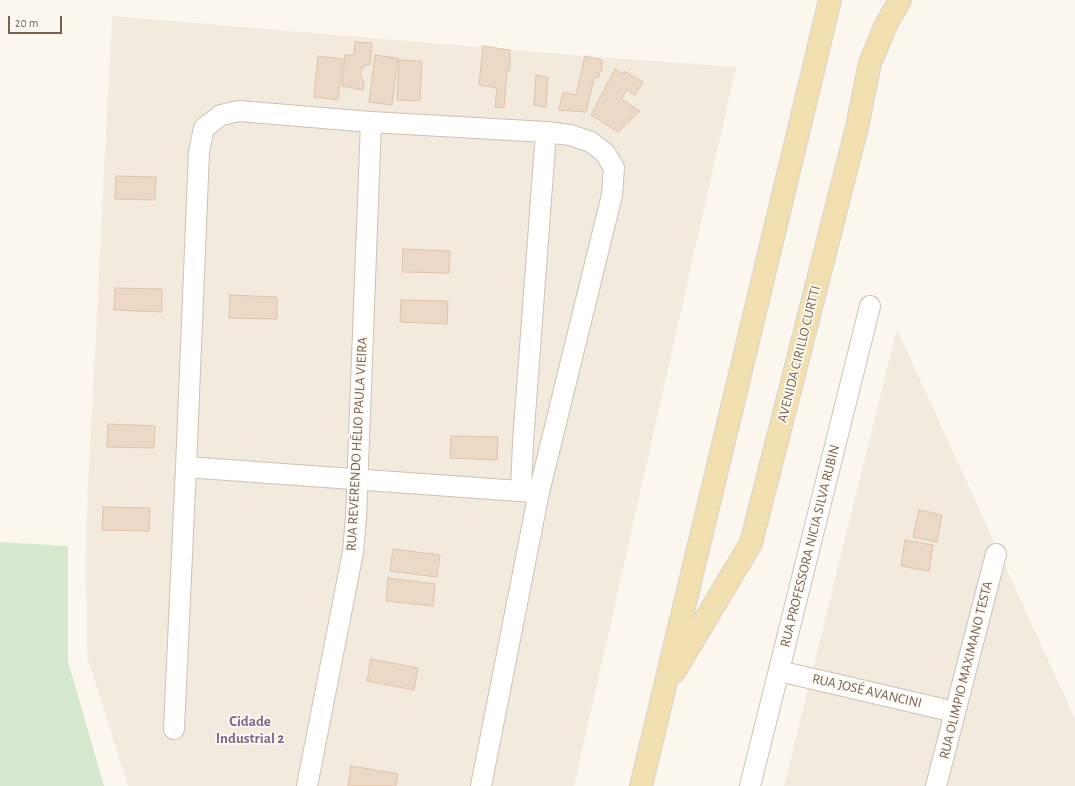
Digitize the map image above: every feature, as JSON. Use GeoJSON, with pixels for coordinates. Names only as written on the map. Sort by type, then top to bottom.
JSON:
{"type":"FeatureCollection","features":[{"type":"Feature","properties":{"kind":"main road","name":"AVENIDA CIRILLO CURTTI"},"geometry":{"type":"LineString","coordinates":[[641,786],[662,692],[830,0]]}},
{"type":"Feature","properties":{"kind":"main road","name":"AVENIDA CIRILLO CURTTI"},"geometry":{"type":"LineString","coordinates":[[662,692],[751,543],[855,135],[870,64],[886,25],[900,0]]}},
{"type":"Feature","properties":{"kind":"street"},"geometry":{"type":"LineString","coordinates":[[174,729],[199,152],[204,128],[221,115],[239,112],[371,122],[546,132],[570,135],[591,142],[606,153],[614,168],[612,195],[530,491],[481,786]]}},
{"type":"Feature","properties":{"kind":"street","name":"RUA REVERENDO HÉLIO PAULA VIEIRA"},"geometry":{"type":"LineString","coordinates":[[307,786],[353,552],[358,479],[371,122]]}},
{"type":"Feature","properties":{"kind":"street"},"geometry":{"type":"LineString","coordinates":[[530,491],[523,442],[546,132]]}},
{"type":"Feature","properties":{"kind":"street","name":"RUA PROFESSORA NICIA SILVA RUBIN"},"geometry":{"type":"LineString","coordinates":[[750,786],[870,306]]}},
{"type":"Feature","properties":{"kind":"street"},"geometry":{"type":"LineString","coordinates":[[186,467],[530,491]]}},
{"type":"Feature","properties":{"kind":"street","name":"RUA OLIMPIO MAXIMANO TESTA"},"geometry":{"type":"LineString","coordinates":[[936,786],[996,554]]}},
{"type":"Feature","properties":{"kind":"street","name":"RUA JOSÉ AVANCINI"},"geometry":{"type":"LineString","coordinates":[[779,671],[955,712]]}},
{"type":"Feature","properties":{"kind":"shaded area"},"geometry":{"type":"Polygon","coordinates":[[[112,16],[585,56],[736,67],[574,786],[128,786],[87,656],[86,527],[112,16]]]}},
{"type":"Feature","properties":{"kind":"shaded area"},"geometry":{"type":"Polygon","coordinates":[[[897,329],[1075,719],[1075,786],[784,786],[897,329]]]}},
{"type":"Feature","properties":{"kind":"green space"},"geometry":{"type":"Polygon","coordinates":[[[0,542],[68,546],[68,661],[104,786],[0,786],[0,542]]]}},
{"type":"Feature","properties":{"kind":"building"},"geometry":{"type":"Polygon","coordinates":[[[355,42],[372,43],[370,65],[365,65],[361,71],[361,79],[364,80],[363,90],[342,86],[345,55],[354,55],[355,42]]]}},
{"type":"Feature","properties":{"kind":"building"},"geometry":{"type":"Polygon","coordinates":[[[483,46],[510,50],[510,70],[507,71],[504,108],[495,107],[497,88],[479,85],[483,46]]]}},
{"type":"Feature","properties":{"kind":"building"},"geometry":{"type":"Polygon","coordinates":[[[375,55],[398,58],[392,105],[369,102],[375,55]]]}},
{"type":"Feature","properties":{"kind":"building"},"geometry":{"type":"Polygon","coordinates":[[[318,56],[343,59],[338,100],[314,97],[318,56]]]}},
{"type":"Feature","properties":{"kind":"building"},"geometry":{"type":"Polygon","coordinates":[[[585,56],[602,60],[602,71],[600,71],[599,77],[594,78],[586,112],[559,110],[563,92],[576,95],[585,56]]]}},
{"type":"Feature","properties":{"kind":"building"},"geometry":{"type":"Polygon","coordinates":[[[399,60],[422,61],[420,100],[397,100],[399,60]]]}},
{"type":"Feature","properties":{"kind":"building"},"geometry":{"type":"Polygon","coordinates":[[[615,69],[623,74],[624,71],[643,82],[635,95],[627,90],[621,99],[640,111],[618,132],[591,115],[615,69]]]}},
{"type":"Feature","properties":{"kind":"building"},"geometry":{"type":"Polygon","coordinates":[[[536,75],[548,77],[546,107],[534,105],[536,75]]]}},
{"type":"Feature","properties":{"kind":"building"},"geometry":{"type":"Polygon","coordinates":[[[116,176],[156,177],[155,200],[115,199],[116,176]]]}},
{"type":"Feature","properties":{"kind":"building"},"geometry":{"type":"Polygon","coordinates":[[[403,249],[450,251],[449,273],[402,272],[403,249]]]}},
{"type":"Feature","properties":{"kind":"building"},"geometry":{"type":"Polygon","coordinates":[[[115,288],[162,289],[162,312],[114,310],[115,288]]]}},
{"type":"Feature","properties":{"kind":"building"},"geometry":{"type":"Polygon","coordinates":[[[230,295],[277,297],[277,319],[229,318],[230,295]]]}},
{"type":"Feature","properties":{"kind":"building"},"geometry":{"type":"Polygon","coordinates":[[[401,300],[448,301],[447,324],[400,322],[401,300]]]}},
{"type":"Feature","properties":{"kind":"building"},"geometry":{"type":"Polygon","coordinates":[[[108,424],[155,426],[154,448],[107,447],[108,424]]]}},
{"type":"Feature","properties":{"kind":"building"},"geometry":{"type":"Polygon","coordinates":[[[451,436],[498,437],[497,460],[450,458],[451,436]]]}},
{"type":"Feature","properties":{"kind":"building"},"geometry":{"type":"Polygon","coordinates":[[[103,507],[150,508],[149,531],[102,530],[103,507]]]}},
{"type":"Feature","properties":{"kind":"building"},"geometry":{"type":"Polygon","coordinates":[[[919,510],[942,515],[937,542],[913,537],[919,510]]]}},
{"type":"Feature","properties":{"kind":"building"},"geometry":{"type":"Polygon","coordinates":[[[905,540],[933,545],[929,571],[901,566],[905,540]]]}},
{"type":"Feature","properties":{"kind":"building"},"geometry":{"type":"Polygon","coordinates":[[[393,549],[440,555],[437,577],[390,571],[393,549]]]}},
{"type":"Feature","properties":{"kind":"building"},"geometry":{"type":"Polygon","coordinates":[[[388,578],[435,584],[433,606],[386,601],[388,578]]]}},
{"type":"Feature","properties":{"kind":"building"},"geometry":{"type":"Polygon","coordinates":[[[371,659],[418,668],[414,690],[367,681],[371,659]]]}},
{"type":"Feature","properties":{"kind":"building"},"geometry":{"type":"Polygon","coordinates":[[[351,766],[398,774],[396,786],[348,786],[351,766]]]}},
{"type":"Feature","properties":{"kind":"district","name":"Cidade Industrial 2"},"geometry":{"type":"Point","coordinates":[250,730]}}]}
